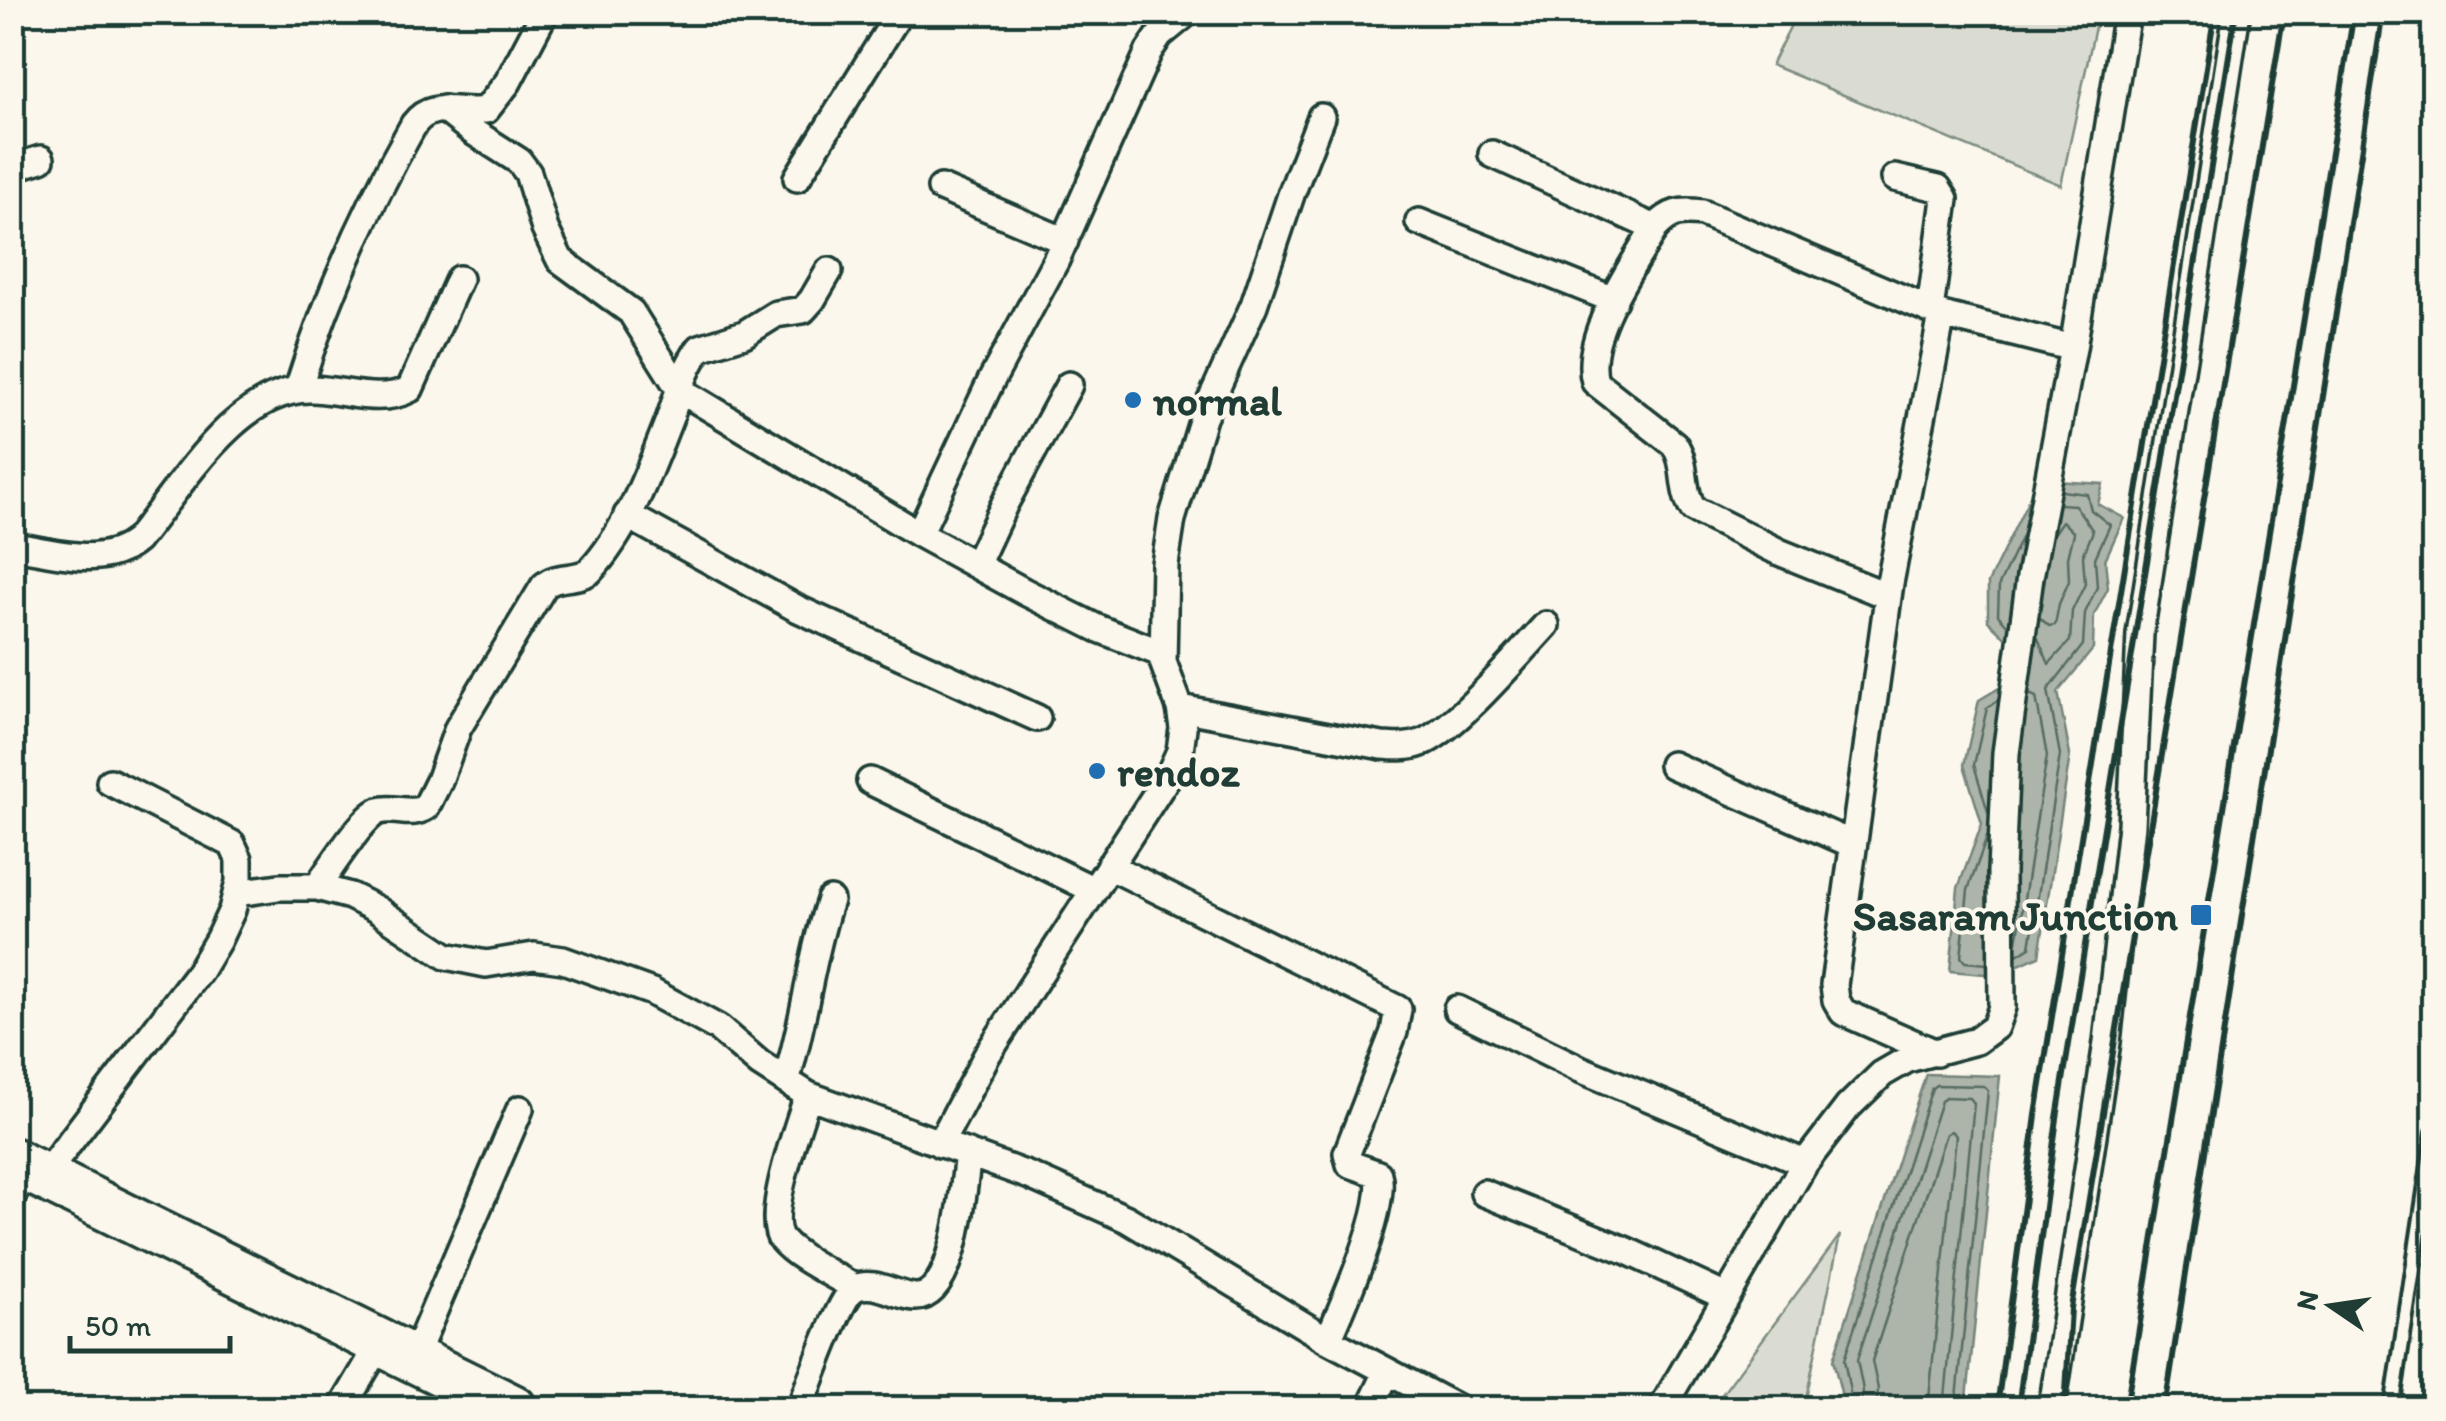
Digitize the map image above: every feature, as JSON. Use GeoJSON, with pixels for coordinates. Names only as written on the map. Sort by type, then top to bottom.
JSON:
{"type":"FeatureCollection","features":[{"type":"Feature","properties":{"kind":"highway"},"geometry":{"type":"LineString","coordinates":[[23,1176],[396,1352],[461,1398],[513,1408]]}},
{"type":"Feature","properties":{"kind":"street"},"geometry":{"type":"LineString","coordinates":[[298,389],[326,307],[366,212],[422,114],[444,109],[486,110],[545,12]]}},
{"type":"Feature","properties":{"kind":"street"},"geometry":{"type":"LineString","coordinates":[[798,178],[900,12]]}},
{"type":"Feature","properties":{"kind":"street"},"geometry":{"type":"LineString","coordinates":[[918,534],[1064,241],[1149,51],[1160,35],[1188,12]]}},
{"type":"Feature","properties":{"kind":"street"},"geometry":{"type":"LineString","coordinates":[[1662,1408],[1805,1164],[1848,1107],[1882,1074],[1908,1059],[1976,1041],[1995,1026],[2002,1008],[2001,872],[2006,753],[2030,577],[2073,348],[2127,12]]}},
{"type":"Feature","properties":{"kind":"street"},"geometry":{"type":"LineString","coordinates":[[2052,1408],[2107,1042],[2132,825],[2140,634],[2237,12]]}},
{"type":"Feature","properties":{"kind":"street"},"geometry":{"type":"LineString","coordinates":[[444,109],[519,161],[528,173],[545,229],[560,260],[630,312],[680,390],[918,534],[1068,614],[1163,654]]}},
{"type":"Feature","properties":{"kind":"street"},"geometry":{"type":"LineString","coordinates":[[940,1144],[987,1055],[1170,773],[1180,751],[1180,708],[1166,678],[1163,654],[1165,564],[1172,519],[1203,418],[1254,305],[1321,117]]}},
{"type":"Feature","properties":{"kind":"street"},"geometry":{"type":"LineString","coordinates":[[1492,154],[1655,228]]}},
{"type":"Feature","properties":{"kind":"street"},"geometry":{"type":"LineString","coordinates":[[12,168],[41,160]]}},
{"type":"Feature","properties":{"kind":"street"},"geometry":{"type":"LineString","coordinates":[[1895,178],[1938,188],[1945,199],[1936,312],[1888,596],[1836,966],[1836,1000],[1844,1012],[1858,1020],[1936,1054]]}},
{"type":"Feature","properties":{"kind":"street"},"geometry":{"type":"LineString","coordinates":[[941,188],[1064,241]]}},
{"type":"Feature","properties":{"kind":"street"},"geometry":{"type":"LineString","coordinates":[[1888,596],[1780,552],[1694,510],[1686,498],[1681,454],[1674,444],[1595,382],[1592,352],[1614,300],[1655,228],[1667,215],[1682,210],[1702,213],[1936,312],[2073,348]]}},
{"type":"Feature","properties":{"kind":"street"},"geometry":{"type":"LineString","coordinates":[[1418,222],[1614,300]]}},
{"type":"Feature","properties":{"kind":"street"},"geometry":{"type":"LineString","coordinates":[[317,887],[372,814],[420,811],[426,806],[458,728],[544,586],[552,579],[582,576],[610,546],[627,515],[692,358],[700,348],[744,334],[776,314],[802,310],[829,270]]}},
{"type":"Feature","properties":{"kind":"street"},"geometry":{"type":"LineString","coordinates":[[12,546],[92,557],[124,551],[147,528],[207,450],[236,422],[275,395],[298,389],[384,398],[410,389],[459,280]]}},
{"type":"Feature","properties":{"kind":"street"},"geometry":{"type":"LineString","coordinates":[[976,565],[1069,384]]}},
{"type":"Feature","properties":{"kind":"street"},"geometry":{"type":"LineString","coordinates":[[627,515],[796,608],[1038,718]]}},
{"type":"Feature","properties":{"kind":"street"},"geometry":{"type":"LineString","coordinates":[[1180,708],[1382,746],[1422,743],[1489,686],[1546,624]]}},
{"type":"Feature","properties":{"kind":"street"},"geometry":{"type":"LineString","coordinates":[[1672,765],[1852,844]]}},
{"type":"Feature","properties":{"kind":"street"},"geometry":{"type":"LineString","coordinates":[[23,1176],[199,972],[232,910],[236,893],[238,858],[232,844],[110,782]]}},
{"type":"Feature","properties":{"kind":"street"},"geometry":{"type":"LineString","coordinates":[[870,782],[1094,890]]}},
{"type":"Feature","properties":{"kind":"street"},"geometry":{"type":"LineString","coordinates":[[1109,866],[1398,1008],[1394,1032],[1348,1147],[1350,1164],[1378,1174],[1380,1187],[1364,1249],[1328,1340]]}},
{"type":"Feature","properties":{"kind":"street"},"geometry":{"type":"LineString","coordinates":[[236,893],[317,887],[376,908],[446,956],[486,964],[534,956],[563,960],[652,992],[718,1028],[760,1064],[797,1088],[1127,1219],[1328,1340],[1458,1408]]}},
{"type":"Feature","properties":{"kind":"street"},"geometry":{"type":"LineString","coordinates":[[830,900],[800,1036],[797,1088],[776,1226],[780,1238],[792,1249],[855,1288]]}},
{"type":"Feature","properties":{"kind":"street"},"geometry":{"type":"LineString","coordinates":[[1458,1010],[1580,1069],[1805,1164]]}},
{"type":"Feature","properties":{"kind":"street"},"geometry":{"type":"LineString","coordinates":[[342,1408],[396,1352],[520,1109]]}},
{"type":"Feature","properties":{"kind":"street"},"geometry":{"type":"LineString","coordinates":[[800,1408],[846,1296],[855,1288],[869,1286],[918,1298],[937,1288],[954,1243],[968,1153]]}},
{"type":"Feature","properties":{"kind":"street"},"geometry":{"type":"LineString","coordinates":[[1484,1193],[1726,1296]]}},
{"type":"Feature","properties":{"kind":"street"},"geometry":{"type":"LineString","coordinates":[[1370,1408],[1387,1372]]}},
{"type":"Feature","properties":{"kind":"lane"},"geometry":{"type":"LineString","coordinates":[[2392,1408],[2434,1132]]}},
{"type":"Feature","properties":{"kind":"shaded area"},"geometry":{"type":"Polygon","coordinates":[[[1797,13],[2098,13],[2061,185],[1771,65],[1797,13]]]}},
{"type":"Feature","properties":{"kind":"shaded area"},"geometry":{"type":"Polygon","coordinates":[[[1840,1235],[1804,1408],[1712,1408],[1840,1235]]]}},
{"type":"Feature","properties":{"kind":"water"},"geometry":{"type":"Polygon","coordinates":[[[2038,480],[2103,484],[2098,504],[2124,518],[2105,560],[2108,588],[2094,615],[2093,649],[2058,692],[2070,755],[2039,956],[1997,975],[1950,971],[1958,888],[1982,824],[1964,765],[1979,700],[2009,682],[2023,654],[1988,621],[1988,583],[2038,480]]]}},
{"type":"Feature","properties":{"kind":"water"},"geometry":{"type":"Polygon","coordinates":[[[1926,1074],[2000,1076],[1966,1408],[1837,1408],[1841,1392],[1833,1360],[1926,1074]]]}},
{"type":"Feature","properties":{"kind":"railway"},"geometry":{"type":"LineString","coordinates":[[1997,1408],[2036,1115],[2215,12]]}},
{"type":"Feature","properties":{"kind":"railway"},"geometry":{"type":"LineString","coordinates":[[2018,1408],[2057,1118],[2236,12]]}},
{"type":"Feature","properties":{"kind":"railway"},"geometry":{"type":"LineString","coordinates":[[2065,1408],[2071,1308],[2284,12]]}},
{"type":"Feature","properties":{"kind":"railway"},"geometry":{"type":"LineString","coordinates":[[2126,1408],[2354,12]]}},
{"type":"Feature","properties":{"kind":"railway"},"geometry":{"type":"LineString","coordinates":[[2165,1408],[2383,12]]}},
{"type":"Feature","properties":{"kind":"place","name":"normal"},"geometry":{"type":"Point","coordinates":[1133,400]}},
{"type":"Feature","properties":{"kind":"place","name":"rendoz"},"geometry":{"type":"Point","coordinates":[1097,771]}},
{"type":"Feature","properties":{"kind":"place","name":"Sasaram Junction"},"geometry":{"type":"Point","coordinates":[2201,915]}}]}
